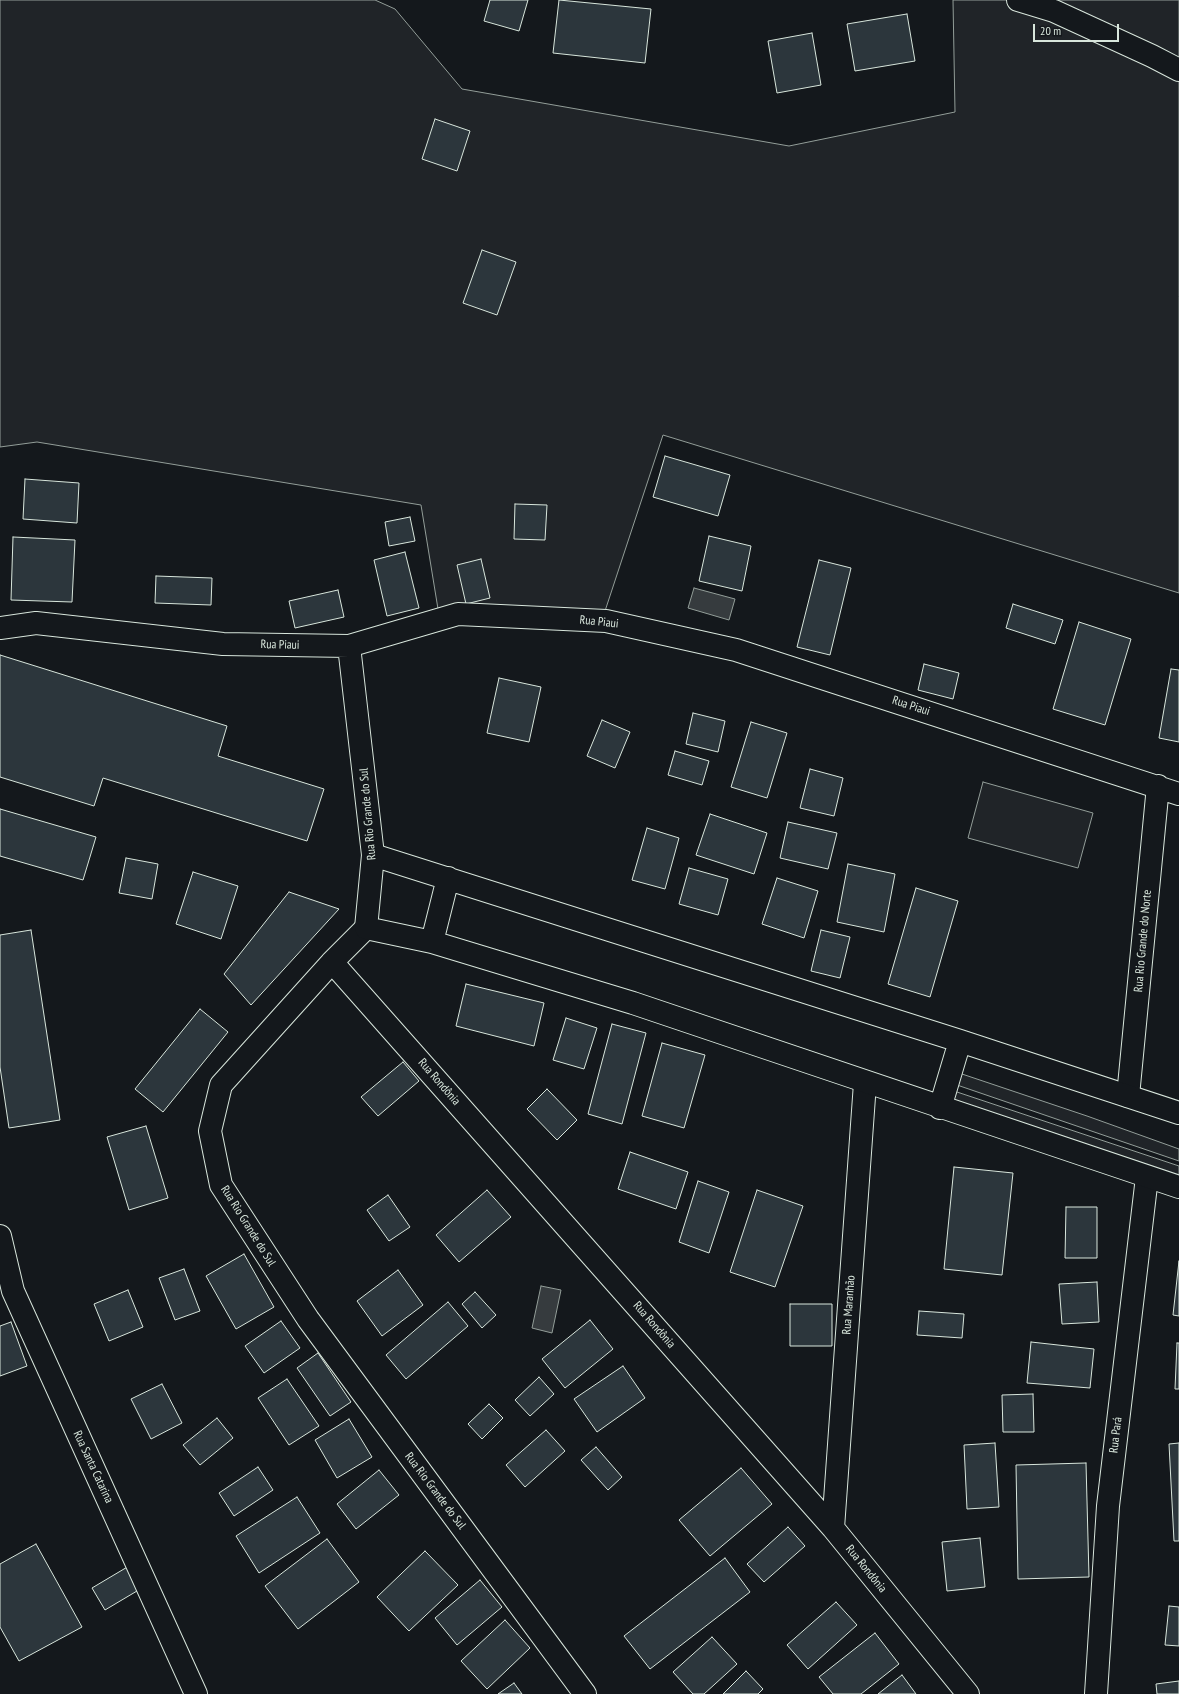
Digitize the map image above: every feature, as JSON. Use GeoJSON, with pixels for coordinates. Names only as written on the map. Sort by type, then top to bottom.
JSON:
{"type":"FeatureCollection","features":[{"type":"Feature","properties":{"kind":"street"},"geometry":{"type":"LineString","coordinates":[[1018,0],[1054,11],[1179,70]]}},
{"type":"Feature","properties":{"kind":"street","name":"Rua Piaui"},"geometry":{"type":"LineString","coordinates":[[0,628],[36,623],[223,644],[349,646],[458,614],[606,621],[736,650],[1179,794]]}},
{"type":"Feature","properties":{"kind":"street","name":"Rua Rio Grande do Sul"},"geometry":{"type":"LineString","coordinates":[[349,646],[374,855],[366,928],[332,962],[221,1085],[210,1131],[221,1185],[308,1319],[585,1694]]}},
{"type":"Feature","properties":{"kind":"street","name":"Rua Rio Grande do Norte"},"geometry":{"type":"LineString","coordinates":[[1128,1096],[1158,786]]}},
{"type":"Feature","properties":{"kind":"street"},"geometry":{"type":"LineString","coordinates":[[374,855],[960,1041],[1179,1113]]}},
{"type":"Feature","properties":{"kind":"street"},"geometry":{"type":"LineString","coordinates":[[432,942],[448,878]]}},
{"type":"Feature","properties":{"kind":"street"},"geometry":{"type":"LineString","coordinates":[[366,928],[432,942],[633,1003],[865,1083],[1179,1187]]}},
{"type":"Feature","properties":{"kind":"street","name":"Rua Rondônia"},"geometry":{"type":"LineString","coordinates":[[332,962],[833,1528],[968,1694]]}},
{"type":"Feature","properties":{"kind":"street"},"geometry":{"type":"LineString","coordinates":[[940,1108],[960,1041]]}},
{"type":"Feature","properties":{"kind":"street","name":"Rua Maranhão"},"geometry":{"type":"LineString","coordinates":[[833,1528],[865,1083]]}},
{"type":"Feature","properties":{"kind":"street","name":"Rua Pará"},"geometry":{"type":"LineString","coordinates":[[1096,1694],[1108,1506],[1147,1177]]}},
{"type":"Feature","properties":{"kind":"street","name":"Rua Santa Catarina"},"geometry":{"type":"LineString","coordinates":[[0,1236],[13,1291],[196,1694]]}},
{"type":"Feature","properties":{"kind":"shaded area"},"geometry":{"type":"Polygon","coordinates":[[[0,0],[375,0],[395,9],[462,89],[789,146],[955,112],[953,0],[1179,0],[1179,593],[663,435],[605,611],[438,609],[421,505],[37,442],[0,447],[0,0]]]}},
{"type":"Feature","properties":{"kind":"shaded area"},"geometry":{"type":"Polygon","coordinates":[[[694,588],[735,599],[729,620],[688,608],[694,588]]]}},
{"type":"Feature","properties":{"kind":"shaded area"},"geometry":{"type":"Polygon","coordinates":[[[983,782],[1093,813],[1078,868],[968,838],[983,782]]]}},
{"type":"Feature","properties":{"kind":"shaded area"},"geometry":{"type":"Polygon","coordinates":[[[959,1073],[1179,1149],[1179,1161],[957,1085],[959,1073]]]}},
{"type":"Feature","properties":{"kind":"shaded area"},"geometry":{"type":"Polygon","coordinates":[[[954,1091],[1179,1166],[1179,1180],[952,1102],[954,1091]]]}},
{"type":"Feature","properties":{"kind":"shaded area"},"geometry":{"type":"Polygon","coordinates":[[[541,1286],[561,1290],[552,1333],[532,1328],[541,1286]]]}},
{"type":"Feature","properties":{"kind":"building"},"geometry":{"type":"Polygon","coordinates":[[[490,0],[528,0],[519,31],[484,21],[490,0]]]}},
{"type":"Feature","properties":{"kind":"building"},"geometry":{"type":"Polygon","coordinates":[[[559,0],[651,9],[645,63],[553,53],[559,0]]]}},
{"type":"Feature","properties":{"kind":"building"},"geometry":{"type":"Polygon","coordinates":[[[907,14],[915,61],[855,71],[847,24],[907,14]]]}},
{"type":"Feature","properties":{"kind":"building"},"geometry":{"type":"Polygon","coordinates":[[[812,33],[821,85],[777,93],[768,41],[812,33]]]}},
{"type":"Feature","properties":{"kind":"building"},"geometry":{"type":"Polygon","coordinates":[[[435,119],[470,131],[457,171],[422,159],[435,119]]]}},
{"type":"Feature","properties":{"kind":"building"},"geometry":{"type":"Polygon","coordinates":[[[482,250],[516,262],[497,315],[463,303],[482,250]]]}},
{"type":"Feature","properties":{"kind":"building"},"geometry":{"type":"Polygon","coordinates":[[[665,456],[730,475],[718,516],[653,497],[665,456]]]}},
{"type":"Feature","properties":{"kind":"building"},"geometry":{"type":"Polygon","coordinates":[[[25,479],[79,483],[77,523],[23,519],[25,479]]]}},
{"type":"Feature","properties":{"kind":"building"},"geometry":{"type":"Polygon","coordinates":[[[515,504],[547,505],[545,540],[514,539],[515,504]]]}},
{"type":"Feature","properties":{"kind":"building"},"geometry":{"type":"Polygon","coordinates":[[[410,517],[415,541],[389,546],[385,522],[410,517]]]}},
{"type":"Feature","properties":{"kind":"building"},"geometry":{"type":"Polygon","coordinates":[[[709,536],[751,546],[742,591],[699,581],[709,536]]]}},
{"type":"Feature","properties":{"kind":"building"},"geometry":{"type":"Polygon","coordinates":[[[13,537],[75,540],[72,602],[11,600],[13,537]]]}},
{"type":"Feature","properties":{"kind":"building"},"geometry":{"type":"Polygon","coordinates":[[[405,552],[419,608],[387,616],[374,560],[405,552]]]}},
{"type":"Feature","properties":{"kind":"building"},"geometry":{"type":"Polygon","coordinates":[[[481,559],[490,598],[466,604],[457,565],[481,559]]]}},
{"type":"Feature","properties":{"kind":"building"},"geometry":{"type":"Polygon","coordinates":[[[819,560],[851,568],[830,655],[797,647],[819,560]]]}},
{"type":"Feature","properties":{"kind":"building"},"geometry":{"type":"Polygon","coordinates":[[[156,576],[212,578],[211,605],[155,603],[156,576]]]}},
{"type":"Feature","properties":{"kind":"building"},"geometry":{"type":"Polygon","coordinates":[[[338,590],[344,617],[295,628],[289,601],[338,590]]]}},
{"type":"Feature","properties":{"kind":"building"},"geometry":{"type":"Polygon","coordinates":[[[1013,604],[1063,620],[1055,644],[1006,628],[1013,604]]]}},
{"type":"Feature","properties":{"kind":"building"},"geometry":{"type":"Polygon","coordinates":[[[1079,622],[1131,639],[1105,725],[1053,709],[1079,622]]]}},
{"type":"Feature","properties":{"kind":"building"},"geometry":{"type":"Polygon","coordinates":[[[0,655],[227,726],[218,756],[324,789],[307,841],[103,778],[94,806],[0,777],[0,655]]]}},
{"type":"Feature","properties":{"kind":"building"},"geometry":{"type":"Polygon","coordinates":[[[924,664],[959,673],[953,699],[918,690],[924,664]]]}},
{"type":"Feature","properties":{"kind":"building"},"geometry":{"type":"Polygon","coordinates":[[[1171,669],[1179,670],[1179,742],[1159,738],[1171,669]]]}},
{"type":"Feature","properties":{"kind":"building"},"geometry":{"type":"Polygon","coordinates":[[[499,678],[541,687],[529,742],[487,733],[499,678]]]}},
{"type":"Feature","properties":{"kind":"building"},"geometry":{"type":"Polygon","coordinates":[[[693,713],[725,721],[718,752],[686,744],[693,713]]]}},
{"type":"Feature","properties":{"kind":"building"},"geometry":{"type":"Polygon","coordinates":[[[602,720],[630,732],[615,768],[587,756],[602,720]]]}},
{"type":"Feature","properties":{"kind":"building"},"geometry":{"type":"Polygon","coordinates":[[[751,722],[787,733],[767,798],[731,787],[751,722]]]}},
{"type":"Feature","properties":{"kind":"building"},"geometry":{"type":"Polygon","coordinates":[[[675,751],[709,761],[702,785],[668,775],[675,751]]]}},
{"type":"Feature","properties":{"kind":"building"},"geometry":{"type":"Polygon","coordinates":[[[810,769],[843,778],[834,816],[800,808],[810,769]]]}},
{"type":"Feature","properties":{"kind":"building"},"geometry":{"type":"Polygon","coordinates":[[[0,809],[96,837],[83,880],[0,856],[0,809]]]}},
{"type":"Feature","properties":{"kind":"building"},"geometry":{"type":"Polygon","coordinates":[[[710,814],[767,833],[754,874],[696,855],[710,814]]]}},
{"type":"Feature","properties":{"kind":"building"},"geometry":{"type":"Polygon","coordinates":[[[788,822],[837,833],[828,869],[780,858],[788,822]]]}},
{"type":"Feature","properties":{"kind":"building"},"geometry":{"type":"Polygon","coordinates":[[[647,828],[679,838],[665,889],[632,880],[647,828]]]}},
{"type":"Feature","properties":{"kind":"building"},"geometry":{"type":"Polygon","coordinates":[[[126,858],[158,864],[152,899],[119,893],[126,858]]]}},
{"type":"Feature","properties":{"kind":"building"},"geometry":{"type":"Polygon","coordinates":[[[848,864],[895,874],[884,932],[837,922],[848,864]]]}},
{"type":"Feature","properties":{"kind":"building"},"geometry":{"type":"Polygon","coordinates":[[[689,868],[728,879],[718,915],[679,904],[689,868]]]}},
{"type":"Feature","properties":{"kind":"building"},"geometry":{"type":"Polygon","coordinates":[[[193,872],[238,886],[221,939],[176,924],[193,872]]]}},
{"type":"Feature","properties":{"kind":"building"},"geometry":{"type":"Polygon","coordinates":[[[777,878],[818,891],[804,938],[762,924],[777,878]]]}},
{"type":"Feature","properties":{"kind":"building"},"geometry":{"type":"Polygon","coordinates":[[[916,888],[958,901],[930,997],[888,984],[916,888]]]}},
{"type":"Feature","properties":{"kind":"building"},"geometry":{"type":"Polygon","coordinates":[[[289,892],[339,909],[251,1005],[224,974],[289,892]]]}},
{"type":"Feature","properties":{"kind":"building"},"geometry":{"type":"Polygon","coordinates":[[[31,930],[60,1120],[9,1128],[0,1067],[0,935],[31,930]]]}},
{"type":"Feature","properties":{"kind":"building"},"geometry":{"type":"Polygon","coordinates":[[[821,930],[850,937],[840,978],[811,971],[821,930]]]}},
{"type":"Feature","properties":{"kind":"building"},"geometry":{"type":"Polygon","coordinates":[[[466,984],[544,1003],[534,1046],[456,1026],[466,984]]]}},
{"type":"Feature","properties":{"kind":"building"},"geometry":{"type":"Polygon","coordinates":[[[200,1009],[228,1032],[163,1112],[135,1089],[200,1009]]]}},
{"type":"Feature","properties":{"kind":"building"},"geometry":{"type":"Polygon","coordinates":[[[566,1018],[597,1028],[584,1069],[553,1060],[566,1018]]]}},
{"type":"Feature","properties":{"kind":"building"},"geometry":{"type":"Polygon","coordinates":[[[612,1024],[646,1033],[622,1124],[588,1114],[612,1024]]]}},
{"type":"Feature","properties":{"kind":"building"},"geometry":{"type":"Polygon","coordinates":[[[662,1043],[705,1055],[684,1128],[642,1116],[662,1043]]]}},
{"type":"Feature","properties":{"kind":"building"},"geometry":{"type":"Polygon","coordinates":[[[403,1062],[419,1081],[378,1116],[361,1097],[403,1062]]]}},
{"type":"Feature","properties":{"kind":"building"},"geometry":{"type":"Polygon","coordinates":[[[547,1089],[577,1120],[557,1140],[527,1109],[547,1089]]]}},
{"type":"Feature","properties":{"kind":"building"},"geometry":{"type":"Polygon","coordinates":[[[146,1126],[168,1198],[129,1210],[107,1137],[146,1126]]]}},
{"type":"Feature","properties":{"kind":"building"},"geometry":{"type":"Polygon","coordinates":[[[630,1152],[688,1172],[676,1209],[618,1189],[630,1152]]]}},
{"type":"Feature","properties":{"kind":"building"},"geometry":{"type":"Polygon","coordinates":[[[954,1167],[1013,1173],[1002,1275],[944,1269],[954,1167]]]}},
{"type":"Feature","properties":{"kind":"building"},"geometry":{"type":"Polygon","coordinates":[[[698,1181],[729,1192],[709,1253],[679,1242],[698,1181]]]}},
{"type":"Feature","properties":{"kind":"building"},"geometry":{"type":"Polygon","coordinates":[[[487,1190],[511,1217],[459,1262],[436,1235],[487,1190]]]}},
{"type":"Feature","properties":{"kind":"building"},"geometry":{"type":"Polygon","coordinates":[[[757,1190],[803,1206],[775,1287],[730,1272],[757,1190]]]}},
{"type":"Feature","properties":{"kind":"building"},"geometry":{"type":"Polygon","coordinates":[[[388,1195],[410,1227],[389,1241],[367,1210],[388,1195]]]}},
{"type":"Feature","properties":{"kind":"building"},"geometry":{"type":"Polygon","coordinates":[[[1066,1207],[1097,1207],[1097,1258],[1065,1258],[1066,1207]]]}},
{"type":"Feature","properties":{"kind":"building"},"geometry":{"type":"Polygon","coordinates":[[[244,1254],[274,1307],[236,1329],[206,1276],[244,1254]]]}},
{"type":"Feature","properties":{"kind":"building"},"geometry":{"type":"Polygon","coordinates":[[[1179,1261],[1179,1316],[1173,1315],[1179,1261]]]}},
{"type":"Feature","properties":{"kind":"building"},"geometry":{"type":"Polygon","coordinates":[[[184,1269],[200,1311],[175,1320],[159,1278],[184,1269]]]}},
{"type":"Feature","properties":{"kind":"building"},"geometry":{"type":"Polygon","coordinates":[[[398,1270],[423,1305],[382,1336],[357,1301],[398,1270]]]}},
{"type":"Feature","properties":{"kind":"building"},"geometry":{"type":"Polygon","coordinates":[[[1097,1282],[1099,1322],[1062,1324],[1059,1284],[1097,1282]]]}},
{"type":"Feature","properties":{"kind":"building"},"geometry":{"type":"Polygon","coordinates":[[[128,1290],[143,1327],[109,1341],[94,1304],[128,1290]]]}},
{"type":"Feature","properties":{"kind":"building"},"geometry":{"type":"Polygon","coordinates":[[[475,1292],[496,1315],[482,1328],[462,1304],[475,1292]]]}},
{"type":"Feature","properties":{"kind":"building"},"geometry":{"type":"Polygon","coordinates":[[[448,1302],[468,1326],[406,1379],[386,1355],[448,1302]]]}},
{"type":"Feature","properties":{"kind":"building"},"geometry":{"type":"Polygon","coordinates":[[[790,1304],[832,1304],[832,1346],[790,1346],[790,1304]]]}},
{"type":"Feature","properties":{"kind":"building"},"geometry":{"type":"Polygon","coordinates":[[[919,1311],[964,1314],[962,1338],[917,1335],[919,1311]]]}},
{"type":"Feature","properties":{"kind":"building"},"geometry":{"type":"Polygon","coordinates":[[[590,1320],[613,1349],[565,1388],[542,1359],[590,1320]]]}},
{"type":"Feature","properties":{"kind":"building"},"geometry":{"type":"Polygon","coordinates":[[[281,1321],[300,1348],[264,1373],[245,1346],[281,1321]]]}},
{"type":"Feature","properties":{"kind":"building"},"geometry":{"type":"Polygon","coordinates":[[[11,1322],[27,1366],[0,1376],[0,1326],[11,1322]]]}},
{"type":"Feature","properties":{"kind":"building"},"geometry":{"type":"Polygon","coordinates":[[[1031,1342],[1094,1349],[1090,1388],[1027,1383],[1031,1342]]]}},
{"type":"Feature","properties":{"kind":"building"},"geometry":{"type":"Polygon","coordinates":[[[1177,1343],[1179,1343],[1179,1389],[1175,1389],[1177,1343]]]}},
{"type":"Feature","properties":{"kind":"building"},"geometry":{"type":"Polygon","coordinates":[[[318,1353],[351,1402],[330,1416],[297,1368],[318,1353]]]}},
{"type":"Feature","properties":{"kind":"building"},"geometry":{"type":"Polygon","coordinates":[[[623,1366],[645,1398],[597,1432],[574,1399],[623,1366]]]}},
{"type":"Feature","properties":{"kind":"building"},"geometry":{"type":"Polygon","coordinates":[[[539,1377],[554,1394],[530,1416],[515,1400],[539,1377]]]}},
{"type":"Feature","properties":{"kind":"building"},"geometry":{"type":"Polygon","coordinates":[[[287,1379],[319,1426],[289,1445],[258,1398],[287,1379]]]}},
{"type":"Feature","properties":{"kind":"building"},"geometry":{"type":"Polygon","coordinates":[[[162,1384],[182,1423],[151,1439],[131,1399],[162,1384]]]}},
{"type":"Feature","properties":{"kind":"building"},"geometry":{"type":"Polygon","coordinates":[[[1033,1394],[1034,1432],[1003,1432],[1002,1395],[1033,1394]]]}},
{"type":"Feature","properties":{"kind":"building"},"geometry":{"type":"Polygon","coordinates":[[[489,1404],[503,1418],[482,1439],[468,1424],[489,1404]]]}},
{"type":"Feature","properties":{"kind":"building"},"geometry":{"type":"Polygon","coordinates":[[[217,1418],[233,1438],[200,1465],[183,1445],[217,1418]]]}},
{"type":"Feature","properties":{"kind":"building"},"geometry":{"type":"Polygon","coordinates":[[[349,1419],[372,1457],[337,1478],[315,1440],[349,1419]]]}},
{"type":"Feature","properties":{"kind":"building"},"geometry":{"type":"Polygon","coordinates":[[[546,1430],[565,1451],[525,1487],[506,1465],[546,1430]]]}},
{"type":"Feature","properties":{"kind":"building"},"geometry":{"type":"Polygon","coordinates":[[[995,1443],[999,1507],[967,1509],[964,1445],[995,1443]]]}},
{"type":"Feature","properties":{"kind":"building"},"geometry":{"type":"Polygon","coordinates":[[[1179,1443],[1179,1541],[1174,1541],[1169,1444],[1179,1443]]]}},
{"type":"Feature","properties":{"kind":"building"},"geometry":{"type":"Polygon","coordinates":[[[596,1447],[622,1477],[608,1490],[581,1460],[596,1447]]]}},
{"type":"Feature","properties":{"kind":"building"},"geometry":{"type":"Polygon","coordinates":[[[1086,1463],[1089,1577],[1018,1579],[1016,1465],[1086,1463]]]}},
{"type":"Feature","properties":{"kind":"building"},"geometry":{"type":"Polygon","coordinates":[[[258,1467],[273,1490],[234,1516],[219,1493],[258,1467]]]}},
{"type":"Feature","properties":{"kind":"building"},"geometry":{"type":"Polygon","coordinates":[[[741,1468],[772,1504],[710,1556],[679,1520],[741,1468]]]}},
{"type":"Feature","properties":{"kind":"building"},"geometry":{"type":"Polygon","coordinates":[[[379,1470],[399,1495],[356,1529],[337,1504],[379,1470]]]}},
{"type":"Feature","properties":{"kind":"building"},"geometry":{"type":"Polygon","coordinates":[[[297,1497],[320,1533],[259,1573],[236,1536],[297,1497]]]}},
{"type":"Feature","properties":{"kind":"building"},"geometry":{"type":"Polygon","coordinates":[[[788,1527],[805,1546],[764,1582],[747,1564],[788,1527]]]}},
{"type":"Feature","properties":{"kind":"building"},"geometry":{"type":"Polygon","coordinates":[[[980,1538],[985,1587],[947,1591],[942,1542],[980,1538]]]}},
{"type":"Feature","properties":{"kind":"building"},"geometry":{"type":"Polygon","coordinates":[[[327,1539],[359,1582],[298,1629],[265,1586],[327,1539]]]}},
{"type":"Feature","properties":{"kind":"building"},"geometry":{"type":"Polygon","coordinates":[[[36,1544],[82,1627],[19,1661],[0,1627],[0,1564],[36,1544]]]}},
{"type":"Feature","properties":{"kind":"building"},"geometry":{"type":"Polygon","coordinates":[[[425,1551],[458,1585],[409,1631],[377,1597],[425,1551]]]}},
{"type":"Feature","properties":{"kind":"building"},"geometry":{"type":"Polygon","coordinates":[[[725,1558],[750,1592],[650,1669],[624,1636],[725,1558]]]}},
{"type":"Feature","properties":{"kind":"building"},"geometry":{"type":"Polygon","coordinates":[[[129,1566],[142,1588],[105,1610],[92,1588],[129,1566]]]}},
{"type":"Feature","properties":{"kind":"building"},"geometry":{"type":"Polygon","coordinates":[[[480,1580],[502,1607],[457,1645],[435,1618],[480,1580]]]}},
{"type":"Feature","properties":{"kind":"building"},"geometry":{"type":"Polygon","coordinates":[[[836,1602],[857,1625],[808,1669],[787,1645],[836,1602]]]}},
{"type":"Feature","properties":{"kind":"building"},"geometry":{"type":"Polygon","coordinates":[[[1169,1606],[1179,1607],[1179,1646],[1165,1645],[1169,1606]]]}},
{"type":"Feature","properties":{"kind":"building"},"geometry":{"type":"Polygon","coordinates":[[[505,1620],[530,1648],[487,1689],[461,1661],[505,1620]]]}},
{"type":"Feature","properties":{"kind":"building"},"geometry":{"type":"Polygon","coordinates":[[[875,1633],[899,1664],[861,1694],[833,1694],[819,1677],[875,1633]]]}},
{"type":"Feature","properties":{"kind":"building"},"geometry":{"type":"Polygon","coordinates":[[[712,1637],[737,1664],[704,1694],[693,1694],[673,1672],[712,1637]]]}},
{"type":"Feature","properties":{"kind":"building"},"geometry":{"type":"Polygon","coordinates":[[[746,1671],[763,1689],[758,1694],[723,1694],[746,1671]]]}},
{"type":"Feature","properties":{"kind":"building"},"geometry":{"type":"Polygon","coordinates":[[[902,1675],[916,1694],[878,1694],[902,1675]]]}},
{"type":"Feature","properties":{"kind":"building"},"geometry":{"type":"Polygon","coordinates":[[[1179,1681],[1179,1694],[1157,1694],[1156,1684],[1179,1681]]]}},
{"type":"Feature","properties":{"kind":"building"},"geometry":{"type":"Polygon","coordinates":[[[514,1683],[522,1694],[498,1694],[514,1683]]]}}]}
